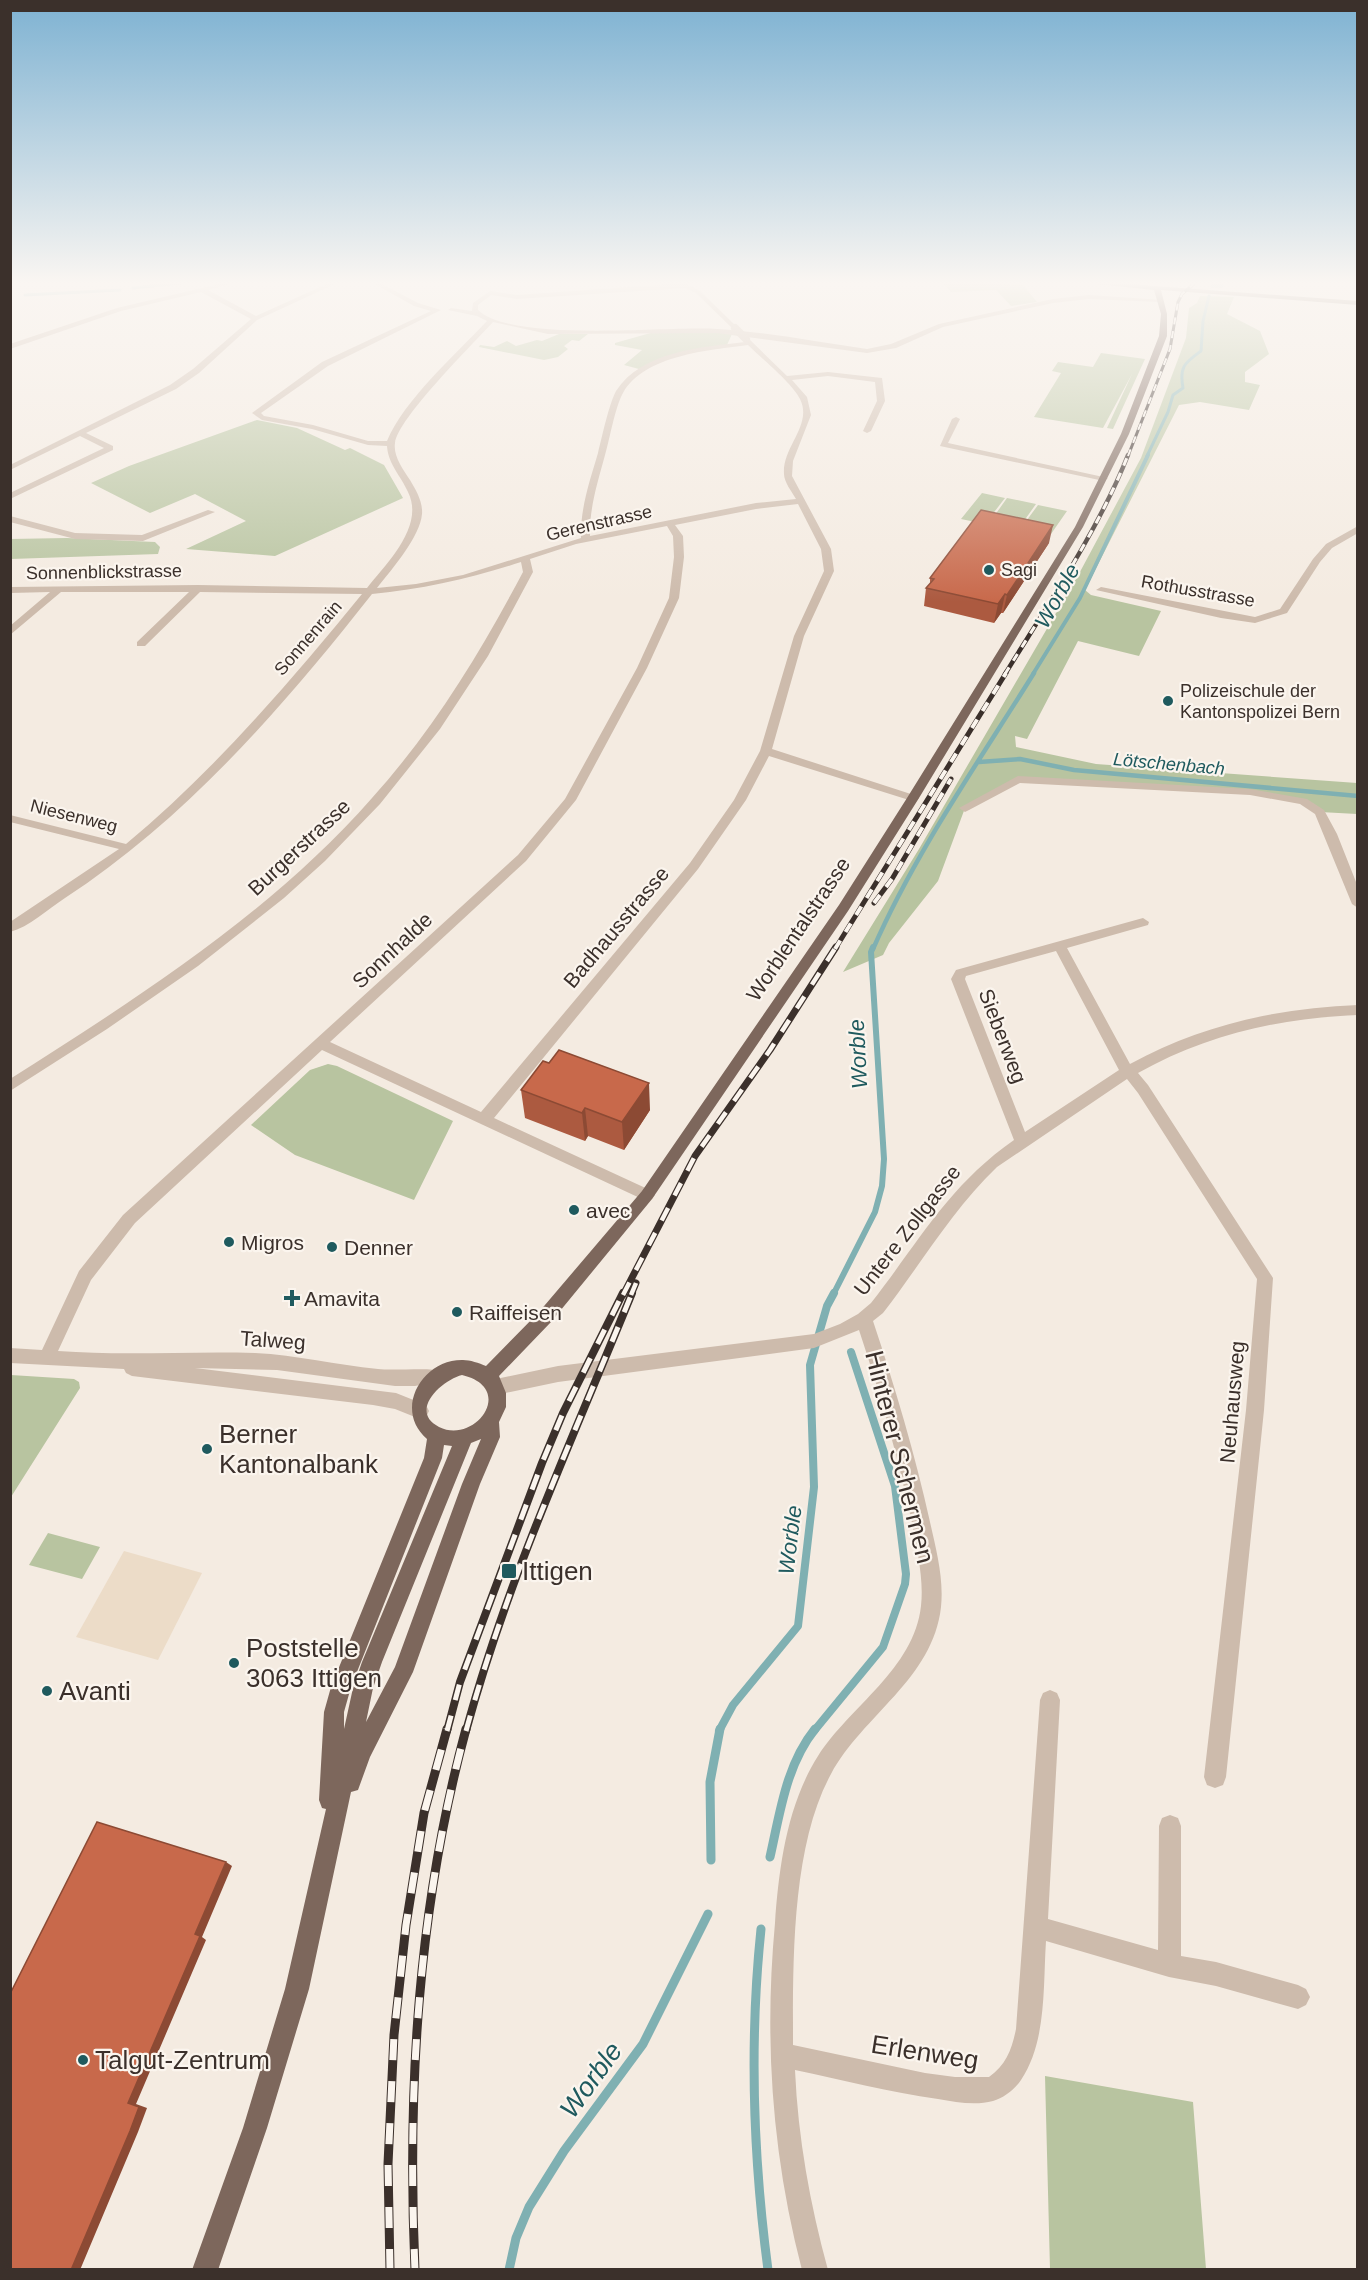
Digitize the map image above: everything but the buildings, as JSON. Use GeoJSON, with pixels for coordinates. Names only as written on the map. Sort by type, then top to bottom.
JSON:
{"type":"FeatureCollection","features":[{"type":"Feature","properties":{"kind":"main road","name":"Worblentalstrasse"},"geometry":{"type":"LineString","coordinates":[[492,1381],[647,1195],[844,908],[1079,527],[1125,434],[1143,389]]}},
{"type":"Feature","properties":{"kind":"main road"},"geometry":{"type":"LineString","coordinates":[[462,1367],[472,1368],[492,1381],[498,1404],[490,1421],[483,1428],[465,1437],[455,1438],[437,1435],[424,1423],[420,1410],[423,1390],[435,1376],[452,1368],[462,1367]]}},
{"type":"Feature","properties":{"kind":"main road"},"geometry":{"type":"LineString","coordinates":[[329,1836],[362,1751],[403,1672],[471,1484],[491,1437],[490,1421]]}},
{"type":"Feature","properties":{"kind":"main road"},"geometry":{"type":"LineString","coordinates":[[329,1836],[336,1704],[433,1458],[437,1435]]}},
{"type":"Feature","properties":{"kind":"main road"},"geometry":{"type":"LineString","coordinates":[[205,2270],[255,2128],[297,1989],[363,1688],[465,1437]]}},
{"type":"Feature","properties":{"kind":"street"},"geometry":{"type":"LineString","coordinates":[[10,468],[168,389]]}},
{"type":"Feature","properties":{"kind":"street"},"geometry":{"type":"LineString","coordinates":[[288,389],[256,412],[257,416],[313,427],[361,442],[391,444],[393,434],[402,421],[430,389]]}},
{"type":"Feature","properties":{"kind":"street"},"geometry":{"type":"LineString","coordinates":[[585,540],[588,508],[622,389]]}},
{"type":"Feature","properties":{"kind":"street","name":"Badhausstrasse"},"geometry":{"type":"LineString","coordinates":[[484,1119],[694,866],[740,800],[766,751],[799,636],[828,572],[829,564],[826,549],[788,476],[788,466],[806,423],[808,411],[802,395],[796,389]]}},
{"type":"Feature","properties":{"kind":"street"},"geometry":{"type":"LineString","coordinates":[[867,431],[881,401],[880,389]]}},
{"type":"Feature","properties":{"kind":"street"},"geometry":{"type":"LineString","coordinates":[[956,418],[943,444],[1104,478]]}},
{"type":"Feature","properties":{"kind":"street"},"geometry":{"type":"LineString","coordinates":[[10,497],[110,448],[82,434]]}},
{"type":"Feature","properties":{"kind":"street","name":"Sonnenrain"},"geometry":{"type":"LineString","coordinates":[[10,928],[129,848],[207,779],[372,591],[412,532],[418,517],[416,496],[393,455],[391,444]]}},
{"type":"Feature","properties":{"kind":"street","name":"Gerenstrasse"},"geometry":{"type":"LineString","coordinates":[[372,591],[416,587],[465,576],[585,540],[777,502],[800,501]]}},
{"type":"Feature","properties":{"kind":"street"},"geometry":{"type":"LineString","coordinates":[[10,519],[69,535],[143,538],[211,512]]}},
{"type":"Feature","properties":{"kind":"street","name":"Sonnhalde"},"geometry":{"type":"LineString","coordinates":[[47,1357],[85,1276],[129,1219],[522,858],[570,800],[642,668],[674,598],[679,557],[678,536],[670,524]]}},
{"type":"Feature","properties":{"kind":"street","name":"Rothusstrasse"},"geometry":{"type":"LineString","coordinates":[[1101,590],[1255,620],[1284,610],[1329,546],[1358,529]]}},
{"type":"Feature","properties":{"kind":"street","name":"Burgerstrasse"},"geometry":{"type":"LineString","coordinates":[[10,1086],[93,1033],[189,967],[296,882],[360,819],[429,734],[477,666],[528,572],[525,558]]}},
{"type":"Feature","properties":{"kind":"street","name":"Sonnenblickstrasse"},"geometry":{"type":"LineString","coordinates":[[10,590],[198,588],[372,591]]}},
{"type":"Feature","properties":{"kind":"street","name":"Sonnenblickstrasse"},"geometry":{"type":"LineString","coordinates":[[141,644],[198,588]]}},
{"type":"Feature","properties":{"kind":"street"},"geometry":{"type":"LineString","coordinates":[[10,632],[59,589]]}},
{"type":"Feature","properties":{"kind":"street"},"geometry":{"type":"LineString","coordinates":[[766,751],[913,798]]}},
{"type":"Feature","properties":{"kind":"street"},"geometry":{"type":"LineString","coordinates":[[965,808],[1018,779],[1250,792],[1303,801],[1320,813],[1331,834],[1358,904]]}},
{"type":"Feature","properties":{"kind":"street","name":"Niesenweg"},"geometry":{"type":"LineString","coordinates":[[10,818],[129,848]]}},
{"type":"Feature","properties":{"kind":"street","name":"Sieberweg"},"geometry":{"type":"LineString","coordinates":[[1022,1142],[958,979],[961,973],[1143,922]]}},
{"type":"Feature","properties":{"kind":"street"},"geometry":{"type":"LineString","coordinates":[[1059,944],[1128,1072]]}},
{"type":"Feature","properties":{"kind":"street","name":"Untere Zollgasse"},"geometry":{"type":"LineString","coordinates":[[492,1381],[801,1343],[855,1324],[886,1297],[962,1190],[992,1163],[1128,1072],[1172,1049],[1243,1025],[1313,1011],[1358,1010]]}},
{"type":"Feature","properties":{"kind":"street"},"geometry":{"type":"LineString","coordinates":[[321,1044],[647,1195]]}},
{"type":"Feature","properties":{"kind":"street","name":"Neuhausweg"},"geometry":{"type":"LineString","coordinates":[[1128,1072],[1143,1089],[1265,1278],[1255,1410],[1215,1777]]}},
{"type":"Feature","properties":{"kind":"street","name":"Hinterer Schermen"},"geometry":{"type":"LineString","coordinates":[[815,2270],[791,2162],[782,2055],[782,1957],[792,1865],[804,1812],[814,1782],[837,1746],[910,1660],[925,1636],[931,1608],[930,1572],[914,1492],[887,1388],[855,1324]]}},
{"type":"Feature","properties":{"kind":"street","name":"Talweg"},"geometry":{"type":"LineString","coordinates":[[10,1356],[105,1361],[239,1360],[318,1366],[397,1381],[435,1376]]}},
{"type":"Feature","properties":{"kind":"street","name":"Talweg"},"geometry":{"type":"LineString","coordinates":[[105,1361],[142,1370],[373,1397],[396,1401],[420,1410]]}},
{"type":"Feature","properties":{"kind":"street","name":"Erlenweg"},"geometry":{"type":"LineString","coordinates":[[782,2055],[958,2091],[990,2090],[1006,2081],[1016,2067],[1028,2029],[1050,1700]]}},
{"type":"Feature","properties":{"kind":"street"},"geometry":{"type":"LineString","coordinates":[[1169,1965],[1170,1826]]}},
{"type":"Feature","properties":{"kind":"street"},"geometry":{"type":"LineString","coordinates":[[1036,1927],[1169,1965],[1216,1974],[1298,1997]]}},
{"type":"Feature","properties":{"kind":"green space"},"geometry":{"type":"Polygon","coordinates":[[[1051,389],[1124,389],[1103,428],[1034,417],[1051,389]]]}},
{"type":"Feature","properties":{"kind":"green space"},"geometry":{"type":"Polygon","coordinates":[[[1125,389],[1131,389],[1113,429],[1107,428],[1125,389]]]}},
{"type":"Feature","properties":{"kind":"green space"},"geometry":{"type":"Polygon","coordinates":[[[1167,389],[1258,389],[1249,410],[1200,402],[1179,405],[1085,590],[1091,595],[1161,611],[1139,656],[1078,641],[1027,739],[1015,736],[1016,747],[1096,764],[1357,783],[1357,814],[1320,812],[1303,801],[1250,792],[1018,779],[965,808],[938,881],[889,943],[883,955],[843,972],[919,849],[1081,570],[1141,458],[1167,389]]]}},
{"type":"Feature","properties":{"kind":"green space"},"geometry":{"type":"Polygon","coordinates":[[[257,420],[297,428],[345,450],[350,448],[384,465],[403,498],[275,556],[186,549],[246,521],[195,494],[150,513],[91,483],[129,466],[257,420]]]}},
{"type":"Feature","properties":{"kind":"green space"},"geometry":{"type":"Polygon","coordinates":[[[982,493],[1005,498],[985,524],[961,519],[982,493]]]}},
{"type":"Feature","properties":{"kind":"green space"},"geometry":{"type":"Polygon","coordinates":[[[1007,498],[1036,504],[1019,528],[990,522],[1007,498]]]}},
{"type":"Feature","properties":{"kind":"green space"},"geometry":{"type":"Polygon","coordinates":[[[1038,505],[1067,511],[1051,534],[1021,528],[1038,505]]]}},
{"type":"Feature","properties":{"kind":"green space"},"geometry":{"type":"Polygon","coordinates":[[[67,538],[155,542],[160,547],[158,554],[11,559],[10,539],[67,538]]]}},
{"type":"Feature","properties":{"kind":"green space"},"geometry":{"type":"Polygon","coordinates":[[[328,1064],[337,1066],[453,1121],[414,1200],[295,1155],[251,1125],[310,1070],[328,1064]]]}},
{"type":"Feature","properties":{"kind":"green space"},"geometry":{"type":"Polygon","coordinates":[[[11,1375],[74,1379],[79,1382],[80,1388],[11,1497],[11,1375]]]}},
{"type":"Feature","properties":{"kind":"green space"},"geometry":{"type":"Polygon","coordinates":[[[48,1533],[100,1547],[82,1579],[29,1565],[48,1533]]]}},
{"type":"Feature","properties":{"kind":"green space"},"geometry":{"type":"Polygon","coordinates":[[[1045,2076],[1193,2102],[1206,2269],[1050,2269],[1045,2076]]]}},
{"type":"Feature","properties":{"kind":"shaded area"},"geometry":{"type":"Polygon","coordinates":[[[124,1551],[202,1573],[158,1660],[76,1637],[124,1551]]]}},
{"type":"Feature","properties":{"kind":"waterway","name":"Worble"},"geometry":{"type":"LineString","coordinates":[[1147,456],[1168,412],[1173,395],[1181,389]]}},
{"type":"Feature","properties":{"kind":"waterway","name":"Worble"},"geometry":{"type":"LineString","coordinates":[[1033,674],[1080,598],[1148,455]]}},
{"type":"Feature","properties":{"kind":"waterway","name":"Worble"},"geometry":{"type":"LineString","coordinates":[[873,949],[928,842],[1034,673]]}},
{"type":"Feature","properties":{"kind":"waterway","name":"Lötschenbach"},"geometry":{"type":"LineString","coordinates":[[979,762],[1020,759],[1074,770],[1358,796]]}},
{"type":"Feature","properties":{"kind":"waterway","name":"Worble"},"geometry":{"type":"LineString","coordinates":[[833,1295],[875,1212],[882,1186],[884,1159],[871,952],[873,947]]}},
{"type":"Feature","properties":{"kind":"waterway","name":"Worble"},"geometry":{"type":"LineString","coordinates":[[720,1729],[733,1705],[798,1626],[814,1487],[810,1365],[827,1306],[834,1293]]}},
{"type":"Feature","properties":{"kind":"waterway"},"geometry":{"type":"LineString","coordinates":[[814,1731],[883,1647],[905,1584],[906,1574],[895,1486],[851,1352]]}},
{"type":"Feature","properties":{"kind":"waterway","name":"Worble"},"geometry":{"type":"LineString","coordinates":[[711,1860],[710,1782],[720,1729]]}},
{"type":"Feature","properties":{"kind":"waterway"},"geometry":{"type":"LineString","coordinates":[[770,1857],[785,1790],[797,1758],[815,1729]]}},
{"type":"Feature","properties":{"kind":"waterway","name":"Worble"},"geometry":{"type":"LineString","coordinates":[[509,2270],[516,2238],[529,2207],[564,2151],[643,2044],[708,1914]]}},
{"type":"Feature","properties":{"kind":"waterway"},"geometry":{"type":"LineString","coordinates":[[761,1929],[755,2015],[754,2100],[759,2185],[768,2270]]}},
{"type":"Feature","properties":{"kind":"railway"},"geometry":{"type":"LineString","coordinates":[[1128,456],[1154,389]]}},
{"type":"Feature","properties":{"kind":"railway"},"geometry":{"type":"LineString","coordinates":[[1005,674],[1087,539],[1128,455]]}},
{"type":"Feature","properties":{"kind":"railway"},"geometry":{"type":"LineString","coordinates":[[835,949],[1006,673]]}},
{"type":"Feature","properties":{"kind":"railway"},"geometry":{"type":"LineString","coordinates":[[874,903],[892,879],[951,779]]}},
{"type":"Feature","properties":{"kind":"railway"},"geometry":{"type":"LineString","coordinates":[[623,1295],[695,1156],[770,1050],[836,947]]}},
{"type":"Feature","properties":{"kind":"railway"},"geometry":{"type":"LineString","coordinates":[[631,1295],[636,1283]]}},
{"type":"Feature","properties":{"kind":"railway"},"geometry":{"type":"LineString","coordinates":[[447,1731],[460,1682],[542,1463],[563,1413],[623,1293]]}},
{"type":"Feature","properties":{"kind":"railway"},"geometry":{"type":"LineString","coordinates":[[466,1731],[482,1675],[521,1564],[632,1293]]}},
{"type":"Feature","properties":{"kind":"railway"},"geometry":{"type":"LineString","coordinates":[[390,2270],[388,2164],[394,2035],[406,1925],[424,1813],[447,1729]]}},
{"type":"Feature","properties":{"kind":"railway"},"geometry":{"type":"LineString","coordinates":[[415,2270],[413,2134],[420,1998],[437,1863],[466,1729]]}},
{"type":"Feature","properties":{"kind":"place","name":"Sagi"},"geometry":{"type":"Point","coordinates":[989,570]}},
{"type":"Feature","properties":{"kind":"place","name":"Polizeischule der Kantonspolizei Bern"},"geometry":{"type":"Point","coordinates":[1168,701]}},
{"type":"Feature","properties":{"kind":"place","name":"avec"},"geometry":{"type":"Point","coordinates":[574,1210]}},
{"type":"Feature","properties":{"kind":"place","name":"Migros"},"geometry":{"type":"Point","coordinates":[229,1242]}},
{"type":"Feature","properties":{"kind":"place","name":"Denner"},"geometry":{"type":"Point","coordinates":[332,1247]}},
{"type":"Feature","properties":{"kind":"place","name":"Amavita"},"geometry":{"type":"Point","coordinates":[292,1298]}},
{"type":"Feature","properties":{"kind":"place","name":"Raiffeisen"},"geometry":{"type":"Point","coordinates":[457,1312]}},
{"type":"Feature","properties":{"kind":"place","name":"Berner Kantonalbank"},"geometry":{"type":"Point","coordinates":[207,1449]}},
{"type":"Feature","properties":{"kind":"place","name":"Ittigen"},"geometry":{"type":"Point","coordinates":[509,1571]}},
{"type":"Feature","properties":{"kind":"place","name":"Poststelle 3063 Ittigen"},"geometry":{"type":"Point","coordinates":[234,1663]}},
{"type":"Feature","properties":{"kind":"place","name":"Avanti"},"geometry":{"type":"Point","coordinates":[47,1691]}},
{"type":"Feature","properties":{"kind":"place","name":"Talgut-Zentrum"},"geometry":{"type":"Point","coordinates":[83,2060]}}]}
